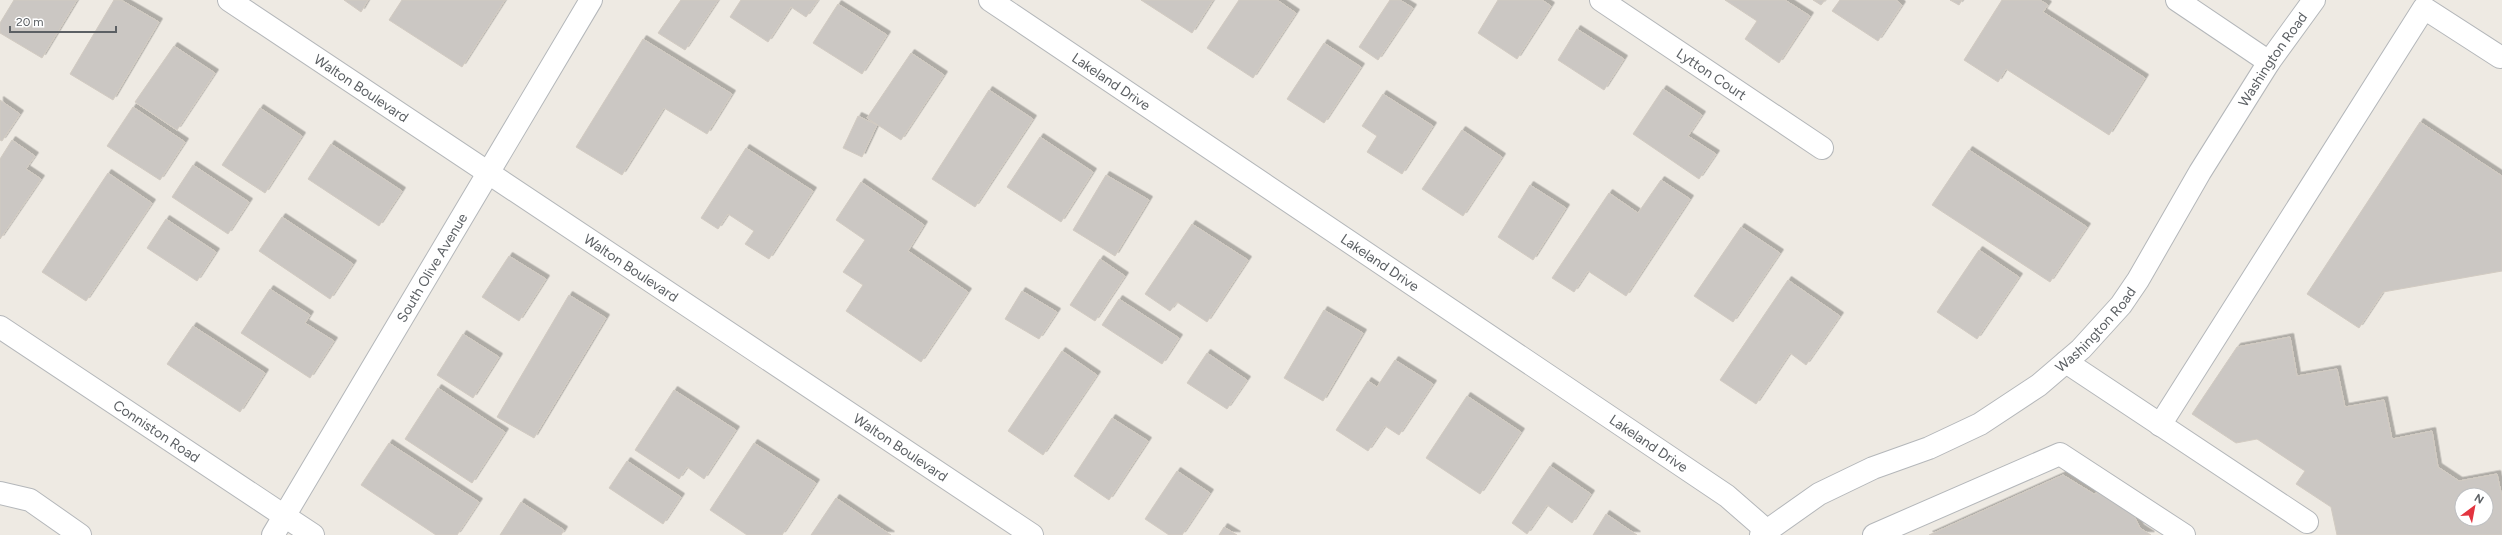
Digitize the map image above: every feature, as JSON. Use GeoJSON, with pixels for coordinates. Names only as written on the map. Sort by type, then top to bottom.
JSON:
{"type":"FeatureCollection","features":[{"type":"Feature","properties":{"kind":"street","name":"Walton Boulevard"},"geometry":{"type":"LineString","coordinates":[[229,0],[488,171],[1032,535]]}},
{"type":"Feature","properties":{"kind":"street","name":"South Olive Avenue"},"geometry":{"type":"LineString","coordinates":[[273,535],[591,0]]}},
{"type":"Feature","properties":{"kind":"street","name":"Lakeland Drive"},"geometry":{"type":"LineString","coordinates":[[990,0],[1727,496],[1763,532]]}},
{"type":"Feature","properties":{"kind":"street","name":"Lytton Court"},"geometry":{"type":"LineString","coordinates":[[1601,0],[1822,148]]}},
{"type":"Feature","properties":{"kind":"street"},"geometry":{"type":"LineString","coordinates":[[2177,0],[2269,62]]}},
{"type":"Feature","properties":{"kind":"street","name":"Washington Road"},"geometry":{"type":"LineString","coordinates":[[1763,532],[1819,494],[1873,468],[1929,448],[1980,424],[2039,385],[2081,349],[2121,305],[2138,280],[2200,172],[2269,62],[2314,0]]}},
{"type":"Feature","properties":{"kind":"street"},"geometry":{"type":"LineString","coordinates":[[2160,424],[2417,4],[2500,57]]}},
{"type":"Feature","properties":{"kind":"street","name":"Conniston Road"},"geometry":{"type":"LineString","coordinates":[[0,327],[313,535]]}},
{"type":"Feature","properties":{"kind":"street"},"geometry":{"type":"LineString","coordinates":[[2066,362],[2307,522]]}},
{"type":"Feature","properties":{"kind":"street"},"geometry":{"type":"LineString","coordinates":[[1874,535],[2060,454],[2184,535]]}},
{"type":"Feature","properties":{"kind":"street"},"geometry":{"type":"LineString","coordinates":[[0,493],[30,500],[80,535]]}},
{"type":"Feature","properties":{"kind":"building"},"geometry":{"type":"Polygon","coordinates":[[[14,0],[77,0],[42,58],[0,33],[0,23],[14,0]]]}},
{"type":"Feature","properties":{"kind":"building"},"geometry":{"type":"Polygon","coordinates":[[[114,0],[121,0],[159,22],[113,100],[70,74],[114,0]]]}},
{"type":"Feature","properties":{"kind":"building"},"geometry":{"type":"Polygon","coordinates":[[[344,0],[368,0],[361,12],[344,0]]]}},
{"type":"Feature","properties":{"kind":"building"},"geometry":{"type":"Polygon","coordinates":[[[402,0],[505,0],[462,67],[389,20],[402,0]]]}},
{"type":"Feature","properties":{"kind":"building"},"geometry":{"type":"Polygon","coordinates":[[[681,0],[718,0],[685,50],[658,33],[681,0]]]}},
{"type":"Feature","properties":{"kind":"building"},"geometry":{"type":"Polygon","coordinates":[[[741,0],[818,0],[806,17],[791,7],[768,42],[730,17],[741,0]]]}},
{"type":"Feature","properties":{"kind":"building"},"geometry":{"type":"Polygon","coordinates":[[[1141,0],[1213,0],[1192,33],[1141,0]]]}},
{"type":"Feature","properties":{"kind":"building"},"geometry":{"type":"Polygon","coordinates":[[[1239,0],[1277,0],[1296,13],[1253,78],[1207,48],[1239,0]]]}},
{"type":"Feature","properties":{"kind":"building"},"geometry":{"type":"Polygon","coordinates":[[[1390,0],[1400,0],[1413,8],[1378,60],[1359,47],[1390,0]]]}},
{"type":"Feature","properties":{"kind":"building"},"geometry":{"type":"Polygon","coordinates":[[[1498,0],[1542,0],[1551,6],[1517,59],[1478,33],[1498,0]]]}},
{"type":"Feature","properties":{"kind":"building"},"geometry":{"type":"Polygon","coordinates":[[[1725,0],[1785,0],[1810,16],[1779,63],[1745,39],[1757,21],[1725,0]]]}},
{"type":"Feature","properties":{"kind":"building"},"geometry":{"type":"Polygon","coordinates":[[[1813,0],[1825,0],[1821,5],[1813,0]]]}},
{"type":"Feature","properties":{"kind":"building"},"geometry":{"type":"Polygon","coordinates":[[[1840,0],[1896,0],[1902,5],[1878,41],[1832,11],[1840,0]]]}},
{"type":"Feature","properties":{"kind":"building"},"geometry":{"type":"Polygon","coordinates":[[[1950,0],[1962,0],[1959,5],[1950,0]]]}},
{"type":"Feature","properties":{"kind":"building"},"geometry":{"type":"Polygon","coordinates":[[[2002,0],[2040,0],[2048,5],[2043,12],[2145,78],[2109,135],[2006,69],[1998,82],[1964,60],[2002,0]]]}},
{"type":"Feature","properties":{"kind":"building"},"geometry":{"type":"Polygon","coordinates":[[[838,4],[887,35],[862,74],[813,43],[838,4]]]}},
{"type":"Feature","properties":{"kind":"building"},"geometry":{"type":"Polygon","coordinates":[[[1577,29],[1624,59],[1604,90],[1558,60],[1577,29]]]}},
{"type":"Feature","properties":{"kind":"building"},"geometry":{"type":"Polygon","coordinates":[[[643,39],[732,94],[707,134],[664,108],[622,175],[576,147],[643,39]]]}},
{"type":"Feature","properties":{"kind":"building"},"geometry":{"type":"Polygon","coordinates":[[[1324,43],[1361,67],[1324,123],[1287,99],[1324,43]]]}},
{"type":"Feature","properties":{"kind":"building"},"geometry":{"type":"Polygon","coordinates":[[[174,46],[215,73],[177,130],[135,102],[174,46]]]}},
{"type":"Feature","properties":{"kind":"building"},"geometry":{"type":"Polygon","coordinates":[[[911,53],[944,75],[901,140],[867,118],[911,53]]]}},
{"type":"Feature","properties":{"kind":"building"},"geometry":{"type":"Polygon","coordinates":[[[1663,89],[1702,115],[1688,136],[1716,154],[1699,179],[1633,134],[1663,89]]]}},
{"type":"Feature","properties":{"kind":"building"},"geometry":{"type":"Polygon","coordinates":[[[989,90],[1033,119],[975,207],[932,179],[989,90]]]}},
{"type":"Feature","properties":{"kind":"building"},"geometry":{"type":"Polygon","coordinates":[[[1383,94],[1433,126],[1402,174],[1367,152],[1377,136],[1362,126],[1383,94]]]}},
{"type":"Feature","properties":{"kind":"building"},"geometry":{"type":"Polygon","coordinates":[[[0,100],[20,114],[2,141],[0,140],[0,100]]]}},
{"type":"Feature","properties":{"kind":"building"},"geometry":{"type":"Polygon","coordinates":[[[133,107],[185,142],[160,180],[107,146],[133,107]]]}},
{"type":"Feature","properties":{"kind":"building"},"geometry":{"type":"Polygon","coordinates":[[[260,108],[302,136],[265,193],[222,165],[260,108]]]}},
{"type":"Feature","properties":{"kind":"building"},"geometry":{"type":"Polygon","coordinates":[[[858,116],[877,125],[862,157],[843,148],[858,116]]]}},
{"type":"Feature","properties":{"kind":"building"},"geometry":{"type":"Polygon","coordinates":[[[2420,122],[2502,176],[2502,271],[2383,292],[2359,328],[2307,294],[2420,122]]]}},
{"type":"Feature","properties":{"kind":"building"},"geometry":{"type":"Polygon","coordinates":[[[1462,130],[1502,157],[1463,216],[1422,189],[1462,130]]]}},
{"type":"Feature","properties":{"kind":"building"},"geometry":{"type":"Polygon","coordinates":[[[1040,137],[1093,172],[1061,222],[1007,187],[1040,137]]]}},
{"type":"Feature","properties":{"kind":"building"},"geometry":{"type":"Polygon","coordinates":[[[12,140],[35,156],[26,169],[41,179],[0,239],[0,159],[12,140]]]}},
{"type":"Feature","properties":{"kind":"building"},"geometry":{"type":"Polygon","coordinates":[[[331,144],[402,191],[379,226],[308,179],[331,144]]]}},
{"type":"Feature","properties":{"kind":"building"},"geometry":{"type":"Polygon","coordinates":[[[746,148],[813,191],[769,259],[745,244],[754,231],[728,214],[718,229],[701,218],[746,148]]]}},
{"type":"Feature","properties":{"kind":"building"},"geometry":{"type":"Polygon","coordinates":[[[1969,150],[2087,227],[2050,282],[1932,205],[1969,150]]]}},
{"type":"Feature","properties":{"kind":"building"},"geometry":{"type":"Polygon","coordinates":[[[193,165],[249,202],[228,234],[172,197],[193,165]]]}},
{"type":"Feature","properties":{"kind":"building"},"geometry":{"type":"Polygon","coordinates":[[[108,173],[152,203],[86,301],[42,272],[108,173]]]}},
{"type":"Feature","properties":{"kind":"building"},"geometry":{"type":"Polygon","coordinates":[[[1106,175],[1149,200],[1115,256],[1073,230],[1106,175]]]}},
{"type":"Feature","properties":{"kind":"building"},"geometry":{"type":"Polygon","coordinates":[[[1661,180],[1690,199],[1626,296],[1588,271],[1574,292],[1552,278],[1609,193],[1638,213],[1661,180]]]}},
{"type":"Feature","properties":{"kind":"building"},"geometry":{"type":"Polygon","coordinates":[[[861,182],[924,225],[908,251],[968,292],[921,362],[846,311],[863,285],[843,272],[865,240],[836,220],[861,182]]]}},
{"type":"Feature","properties":{"kind":"building"},"geometry":{"type":"Polygon","coordinates":[[[1530,185],[1566,208],[1533,260],[1498,237],[1530,185]]]}},
{"type":"Feature","properties":{"kind":"building"},"geometry":{"type":"Polygon","coordinates":[[[282,217],[353,264],[330,299],[259,251],[282,217]]]}},
{"type":"Feature","properties":{"kind":"building"},"geometry":{"type":"Polygon","coordinates":[[[166,219],[216,252],[197,281],[147,248],[166,219]]]}},
{"type":"Feature","properties":{"kind":"building"},"geometry":{"type":"Polygon","coordinates":[[[1192,224],[1248,260],[1207,322],[1177,302],[1170,311],[1145,294],[1192,224]]]}},
{"type":"Feature","properties":{"kind":"building"},"geometry":{"type":"Polygon","coordinates":[[[1741,227],[1780,253],[1733,322],[1694,296],[1741,227]]]}},
{"type":"Feature","properties":{"kind":"building"},"geometry":{"type":"Polygon","coordinates":[[[1979,250],[2019,277],[1977,339],[1937,312],[1979,250]]]}},
{"type":"Feature","properties":{"kind":"building"},"geometry":{"type":"Polygon","coordinates":[[[509,256],[546,279],[519,321],[482,297],[509,256]]]}},
{"type":"Feature","properties":{"kind":"building"},"geometry":{"type":"Polygon","coordinates":[[[1100,259],[1125,276],[1095,321],[1070,305],[1100,259]]]}},
{"type":"Feature","properties":{"kind":"building"},"geometry":{"type":"Polygon","coordinates":[[[1788,280],[1840,316],[1806,365],[1790,353],[1756,404],[1720,380],[1788,280]]]}},
{"type":"Feature","properties":{"kind":"building"},"geometry":{"type":"Polygon","coordinates":[[[270,289],[310,315],[305,323],[334,341],[310,378],[241,333],[270,289]]]}},
{"type":"Feature","properties":{"kind":"building"},"geometry":{"type":"Polygon","coordinates":[[[1022,291],[1057,312],[1039,339],[1005,319],[1022,291]]]}},
{"type":"Feature","properties":{"kind":"building"},"geometry":{"type":"Polygon","coordinates":[[[569,295],[606,318],[534,438],[497,417],[569,295]]]}},
{"type":"Feature","properties":{"kind":"building"},"geometry":{"type":"Polygon","coordinates":[[[1119,299],[1179,338],[1162,364],[1102,325],[1119,299]]]}},
{"type":"Feature","properties":{"kind":"building"},"geometry":{"type":"Polygon","coordinates":[[[1324,310],[1363,333],[1323,401],[1284,378],[1324,310]]]}},
{"type":"Feature","properties":{"kind":"building"},"geometry":{"type":"Polygon","coordinates":[[[193,326],[265,373],[240,412],[167,364],[193,326]]]}},
{"type":"Feature","properties":{"kind":"building"},"geometry":{"type":"Polygon","coordinates":[[[463,334],[499,357],[473,398],[437,375],[463,334]]]}},
{"type":"Feature","properties":{"kind":"building"},"geometry":{"type":"Polygon","coordinates":[[[2290,337],[2297,376],[2337,369],[2345,407],[2384,400],[2392,439],[2432,431],[2438,467],[2459,481],[2497,474],[2502,497],[2502,535],[2337,535],[2331,507],[2296,484],[2305,471],[2257,439],[2236,443],[2192,414],[2237,347],[2290,337]]]}},
{"type":"Feature","properties":{"kind":"building"},"geometry":{"type":"Polygon","coordinates":[[[1062,351],[1097,375],[1043,455],[1008,431],[1062,351]]]}},
{"type":"Feature","properties":{"kind":"building"},"geometry":{"type":"Polygon","coordinates":[[[1207,353],[1247,380],[1227,409],[1187,383],[1207,353]]]}},
{"type":"Feature","properties":{"kind":"building"},"geometry":{"type":"Polygon","coordinates":[[[1395,360],[1433,384],[1399,435],[1385,426],[1368,451],[1336,430],[1368,381],[1377,387],[1395,360]]]}},
{"type":"Feature","properties":{"kind":"building"},"geometry":{"type":"Polygon","coordinates":[[[438,388],[505,432],[472,483],[405,439],[438,388]]]}},
{"type":"Feature","properties":{"kind":"building"},"geometry":{"type":"Polygon","coordinates":[[[674,390],[736,430],[704,479],[687,467],[679,479],[635,450],[674,390]]]}},
{"type":"Feature","properties":{"kind":"building"},"geometry":{"type":"Polygon","coordinates":[[[1467,396],[1521,432],[1480,494],[1426,458],[1467,396]]]}},
{"type":"Feature","properties":{"kind":"building"},"geometry":{"type":"Polygon","coordinates":[[[1112,418],[1148,441],[1109,500],[1074,476],[1112,418]]]}},
{"type":"Feature","properties":{"kind":"building"},"geometry":{"type":"Polygon","coordinates":[[[389,443],[479,502],[457,535],[436,535],[361,485],[389,443]]]}},
{"type":"Feature","properties":{"kind":"building"},"geometry":{"type":"Polygon","coordinates":[[[754,443],[816,483],[782,535],[747,535],[710,510],[754,443]]]}},
{"type":"Feature","properties":{"kind":"building"},"geometry":{"type":"Polygon","coordinates":[[[627,461],[681,497],[663,524],[609,488],[627,461]]]}},
{"type":"Feature","properties":{"kind":"building"},"geometry":{"type":"Polygon","coordinates":[[[1550,466],[1591,494],[1572,523],[1547,505],[1527,534],[1512,523],[1550,466]]]}},
{"type":"Feature","properties":{"kind":"building"},"geometry":{"type":"Polygon","coordinates":[[[1177,471],[1210,493],[1182,535],[1169,535],[1145,519],[1177,471]]]}},
{"type":"Feature","properties":{"kind":"building"},"geometry":{"type":"Polygon","coordinates":[[[2063,475],[2094,494],[2104,490],[2130,507],[2140,528],[2151,535],[1929,535],[2063,475]]]}},
{"type":"Feature","properties":{"kind":"building"},"geometry":{"type":"Polygon","coordinates":[[[836,498],[891,535],[811,535],[836,498]]]}},
{"type":"Feature","properties":{"kind":"building"},"geometry":{"type":"Polygon","coordinates":[[[521,502],[564,530],[561,535],[500,535],[521,502]]]}},
{"type":"Feature","properties":{"kind":"building"},"geometry":{"type":"Polygon","coordinates":[[[1606,514],[1637,535],[1593,535],[1606,514]]]}},
{"type":"Feature","properties":{"kind":"building"},"geometry":{"type":"Polygon","coordinates":[[[1224,527],[1237,535],[1219,535],[1224,527]]]}}]}
